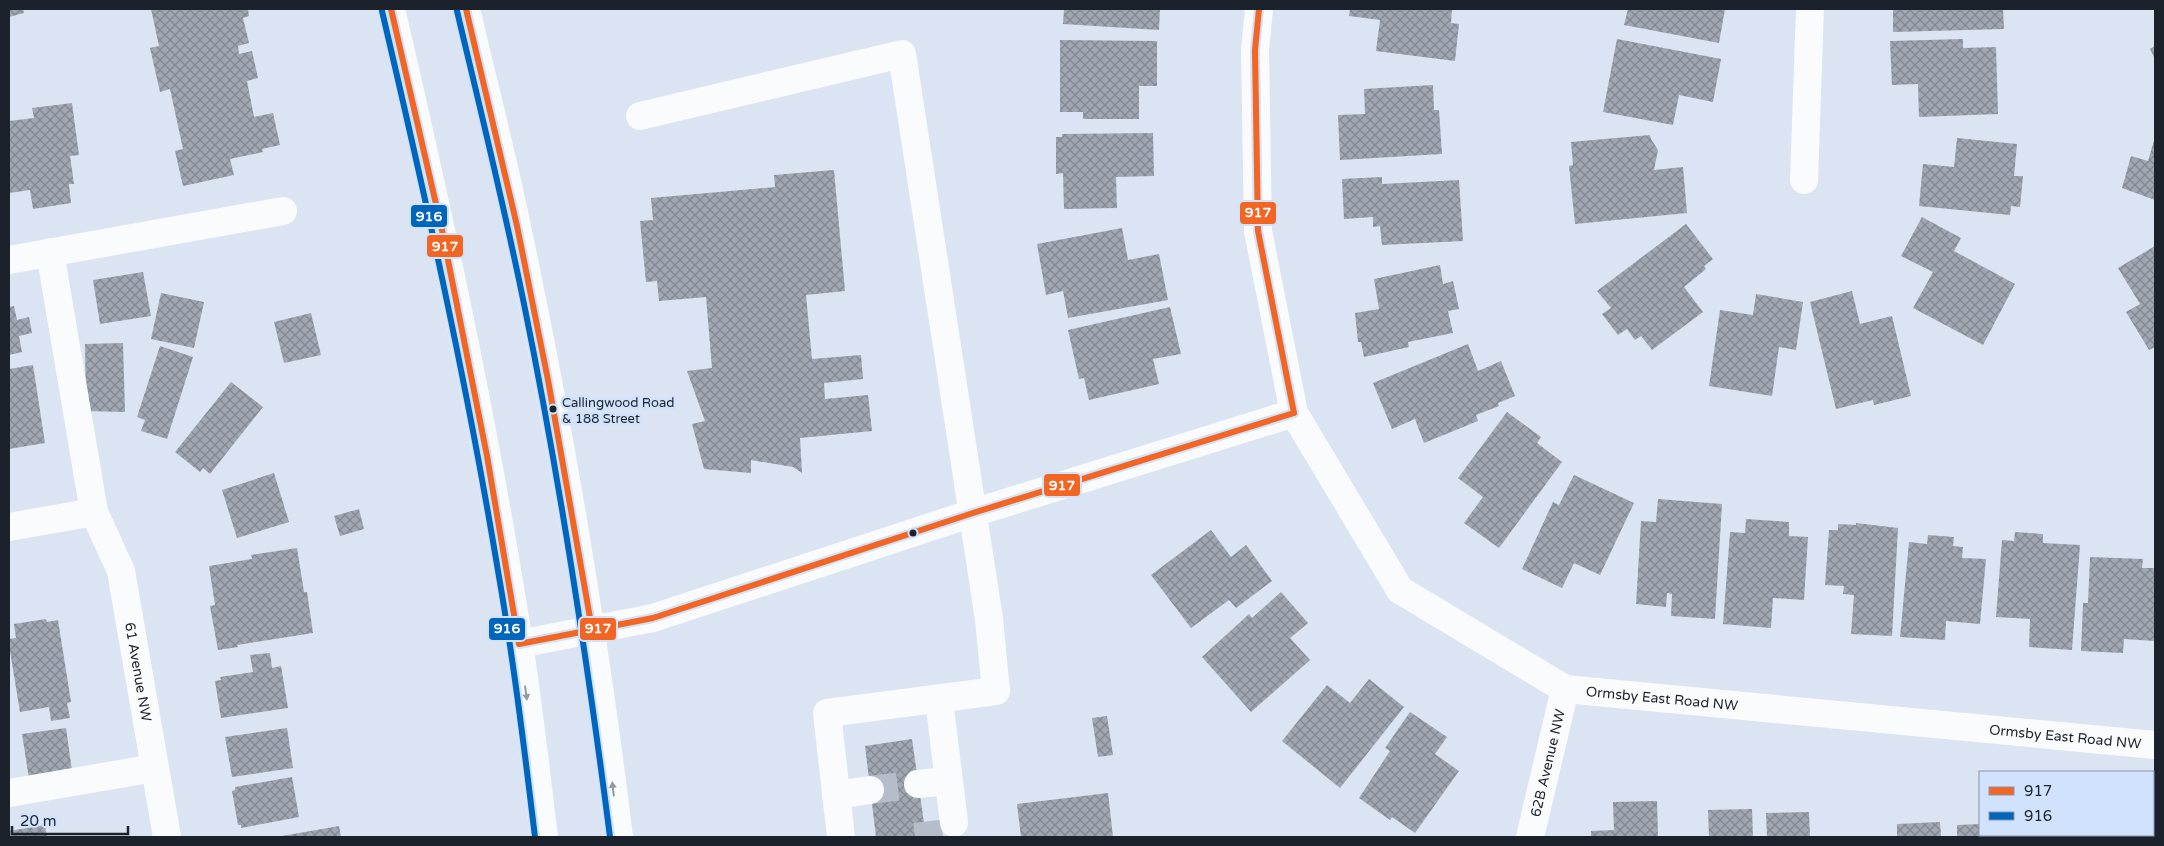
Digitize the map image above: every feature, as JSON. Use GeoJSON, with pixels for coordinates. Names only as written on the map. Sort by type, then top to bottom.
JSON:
{"type":"FeatureCollection","features":[{"type":"Feature","properties":{"kind":"street"},"geometry":{"type":"LineString","coordinates":[[391,9],[442,230],[487,456],[519,644],[544,837]]}},
{"type":"Feature","properties":{"kind":"street"},"geometry":{"type":"LineString","coordinates":[[466,9],[519,235],[548,380],[592,629],[619,837]]}},
{"type":"Feature","properties":{"kind":"street","name":"Ormsby East Road NW"},"geometry":{"type":"LineString","coordinates":[[1259,9],[1255,50],[1258,231],[1294,413],[1400,590],[1565,689],[2155,745]]}},
{"type":"Feature","properties":{"kind":"street"},"geometry":{"type":"LineString","coordinates":[[1804,180],[1810,9]]}},
{"type":"Feature","properties":{"kind":"street"},"geometry":{"type":"LineString","coordinates":[[640,116],[902,54],[989,619],[996,691],[827,713],[841,837]]}},
{"type":"Feature","properties":{"kind":"street"},"geometry":{"type":"LineString","coordinates":[[9,260],[283,211]]}},
{"type":"Feature","properties":{"kind":"street","name":"61 Avenue NW"},"geometry":{"type":"LineString","coordinates":[[50,252],[94,512],[121,571],[167,837]]}},
{"type":"Feature","properties":{"kind":"street"},"geometry":{"type":"LineString","coordinates":[[519,644],[653,618],[973,513],[1294,413]]}},
{"type":"Feature","properties":{"kind":"street"},"geometry":{"type":"LineString","coordinates":[[9,527],[94,512]]}},
{"type":"Feature","properties":{"kind":"street","name":"62B Avenue NW"},"geometry":{"type":"LineString","coordinates":[[1530,837],[1565,689]]}},
{"type":"Feature","properties":{"kind":"street"},"geometry":{"type":"LineString","coordinates":[[939,699],[954,823]]}},
{"type":"Feature","properties":{"kind":"street"},"geometry":{"type":"LineString","coordinates":[[9,793],[155,768]]}},
{"type":"Feature","properties":{"kind":"street"},"geometry":{"type":"LineString","coordinates":[[918,784],[948,781]]}},
{"type":"Feature","properties":{"kind":"street"},"geometry":{"type":"LineString","coordinates":[[836,795],[870,790]]}},
{"type":"Feature","properties":{"kind":"building"},"geometry":{"type":"Polygon","coordinates":[[[9,9],[23,9],[24,13],[9,17],[9,9]]]}},
{"type":"Feature","properties":{"kind":"building"},"geometry":{"type":"Polygon","coordinates":[[[151,9],[248,9],[249,16],[243,18],[249,43],[238,46],[239,54],[252,51],[258,78],[247,81],[254,117],[273,113],[280,145],[262,149],[263,152],[230,159],[234,175],[183,186],[175,151],[183,149],[170,89],[160,92],[150,48],[159,46],[151,9]]]}},
{"type":"Feature","properties":{"kind":"building"},"geometry":{"type":"Polygon","coordinates":[[[1064,9],[1160,9],[1159,30],[1063,24],[1064,9]]]}},
{"type":"Feature","properties":{"kind":"building"},"geometry":{"type":"Polygon","coordinates":[[[1350,9],[1452,9],[1451,23],[1459,24],[1455,61],[1376,51],[1380,20],[1349,16],[1350,9]]]}},
{"type":"Feature","properties":{"kind":"building"},"geometry":{"type":"Polygon","coordinates":[[[1628,9],[1725,9],[1719,43],[1624,25],[1628,9]]]}},
{"type":"Feature","properties":{"kind":"building"},"geometry":{"type":"Polygon","coordinates":[[[1893,9],[2003,9],[2004,29],[1893,32],[1893,9]]]}},
{"type":"Feature","properties":{"kind":"building"},"geometry":{"type":"Polygon","coordinates":[[[1617,39],[1721,59],[1713,102],[1679,95],[1673,125],[1603,112],[1617,39]]]}},
{"type":"Feature","properties":{"kind":"building"},"geometry":{"type":"Polygon","coordinates":[[[1963,39],[1963,48],[1996,47],[1998,114],[1919,117],[1918,84],[1892,85],[1890,41],[1963,39]]]}},
{"type":"Feature","properties":{"kind":"building"},"geometry":{"type":"Polygon","coordinates":[[[1060,40],[1157,41],[1157,86],[1139,86],[1139,119],[1083,119],[1083,112],[1060,112],[1060,40]]]}},
{"type":"Feature","properties":{"kind":"building"},"geometry":{"type":"Polygon","coordinates":[[[2155,46],[2155,59],[2150,49],[2155,46]]]}},
{"type":"Feature","properties":{"kind":"building"},"geometry":{"type":"Polygon","coordinates":[[[1433,85],[1434,110],[1439,110],[1442,154],[1340,160],[1338,115],[1365,114],[1364,89],[1433,85]]]}},
{"type":"Feature","properties":{"kind":"building"},"geometry":{"type":"Polygon","coordinates":[[[72,103],[79,155],[70,156],[74,184],[69,184],[71,203],[33,209],[30,190],[9,193],[9,121],[34,118],[32,108],[72,103]]]}},
{"type":"Feature","properties":{"kind":"building"},"geometry":{"type":"Polygon","coordinates":[[[1153,133],[1154,176],[1116,177],[1117,208],[1064,209],[1063,173],[1056,174],[1056,137],[1062,137],[1062,134],[1153,133]]]}},
{"type":"Feature","properties":{"kind":"building"},"geometry":{"type":"Polygon","coordinates":[[[1650,135],[1658,150],[1654,170],[1683,167],[1687,213],[1575,224],[1569,166],[1573,165],[1571,142],[1650,135]]]}},
{"type":"Feature","properties":{"kind":"building"},"geometry":{"type":"Polygon","coordinates":[[[2155,137],[2155,200],[2122,188],[2131,156],[2148,161],[2155,137]]]}},
{"type":"Feature","properties":{"kind":"building"},"geometry":{"type":"Polygon","coordinates":[[[1957,138],[2017,144],[2014,176],[2023,176],[2020,207],[2011,206],[2010,215],[1919,206],[1923,164],[1954,167],[1957,138]]]}},
{"type":"Feature","properties":{"kind":"building"},"geometry":{"type":"Polygon","coordinates":[[[834,170],[845,291],[806,295],[812,359],[861,355],[863,379],[824,383],[825,399],[868,395],[872,431],[800,438],[802,473],[793,467],[751,460],[751,473],[704,469],[692,424],[705,421],[687,371],[712,368],[706,297],[659,301],[657,281],[646,282],[640,221],[653,220],[651,198],[775,187],[774,175],[834,170]]]}},
{"type":"Feature","properties":{"kind":"building"},"geometry":{"type":"Polygon","coordinates":[[[1382,177],[1382,184],[1459,180],[1463,241],[1382,245],[1380,226],[1373,227],[1373,217],[1344,219],[1342,179],[1382,177]]]}},
{"type":"Feature","properties":{"kind":"building"},"geometry":{"type":"Polygon","coordinates":[[[1922,217],[1961,238],[1954,251],[2015,284],[1983,345],[1913,308],[1933,272],[1901,256],[1922,217]]]}},
{"type":"Feature","properties":{"kind":"building"},"geometry":{"type":"Polygon","coordinates":[[[1686,224],[1713,259],[1704,266],[1706,269],[1684,287],[1703,312],[1652,350],[1641,336],[1635,340],[1627,329],[1618,335],[1602,314],[1611,308],[1597,291],[1686,224]]]}},
{"type":"Feature","properties":{"kind":"building"},"geometry":{"type":"Polygon","coordinates":[[[1122,228],[1128,260],[1159,254],[1168,300],[1068,318],[1063,291],[1046,295],[1037,244],[1122,228]]]}},
{"type":"Feature","properties":{"kind":"building"},"geometry":{"type":"Polygon","coordinates":[[[2155,246],[2155,347],[2149,350],[2126,312],[2140,304],[2118,268],[2155,246]]]}},
{"type":"Feature","properties":{"kind":"building"},"geometry":{"type":"Polygon","coordinates":[[[1440,265],[1443,284],[1453,281],[1459,309],[1448,311],[1453,333],[1408,342],[1409,347],[1364,357],[1361,342],[1358,342],[1355,313],[1379,309],[1374,279],[1440,265]]]}},
{"type":"Feature","properties":{"kind":"building"},"geometry":{"type":"Polygon","coordinates":[[[143,272],[151,316],[100,324],[93,280],[143,272]]]}},
{"type":"Feature","properties":{"kind":"building"},"geometry":{"type":"Polygon","coordinates":[[[1852,291],[1860,324],[1892,316],[1911,396],[1874,405],[1873,400],[1836,409],[1810,302],[1852,291]]]}},
{"type":"Feature","properties":{"kind":"building"},"geometry":{"type":"Polygon","coordinates":[[[161,293],[204,302],[194,348],[151,339],[161,293]]]}},
{"type":"Feature","properties":{"kind":"building"},"geometry":{"type":"Polygon","coordinates":[[[1756,294],[1803,302],[1796,350],[1779,347],[1772,396],[1709,386],[1720,310],[1753,315],[1756,294]]]}},
{"type":"Feature","properties":{"kind":"building"},"geometry":{"type":"Polygon","coordinates":[[[14,306],[17,320],[29,317],[32,333],[19,336],[22,352],[9,355],[9,307],[14,306]]]}},
{"type":"Feature","properties":{"kind":"building"},"geometry":{"type":"Polygon","coordinates":[[[1170,307],[1181,354],[1153,359],[1159,384],[1089,400],[1084,378],[1079,379],[1068,330],[1170,307]]]}},
{"type":"Feature","properties":{"kind":"building"},"geometry":{"type":"Polygon","coordinates":[[[311,313],[321,355],[284,363],[274,322],[311,313]]]}},
{"type":"Feature","properties":{"kind":"building"},"geometry":{"type":"Polygon","coordinates":[[[123,343],[125,412],[86,411],[85,344],[123,343]]]}},
{"type":"Feature","properties":{"kind":"building"},"geometry":{"type":"Polygon","coordinates":[[[1468,344],[1478,371],[1501,361],[1515,396],[1498,403],[1499,406],[1476,415],[1478,421],[1424,443],[1415,419],[1392,429],[1373,383],[1468,344]]]}},
{"type":"Feature","properties":{"kind":"building"},"geometry":{"type":"Polygon","coordinates":[[[160,346],[193,357],[167,439],[141,431],[145,420],[137,417],[160,346]]]}},
{"type":"Feature","properties":{"kind":"building"},"geometry":{"type":"Polygon","coordinates":[[[33,365],[45,443],[9,449],[9,369],[33,365]]]}},
{"type":"Feature","properties":{"kind":"building"},"geometry":{"type":"Polygon","coordinates":[[[231,382],[263,407],[210,474],[203,468],[200,472],[175,452],[231,382]]]}},
{"type":"Feature","properties":{"kind":"building"},"geometry":{"type":"Polygon","coordinates":[[[1507,412],[1541,437],[1537,443],[1562,462],[1499,548],[1464,523],[1483,497],[1458,478],[1507,412]]]}},
{"type":"Feature","properties":{"kind":"building"},"geometry":{"type":"Polygon","coordinates":[[[274,473],[289,522],[237,538],[222,490],[274,473]]]}},
{"type":"Feature","properties":{"kind":"building"},"geometry":{"type":"Polygon","coordinates":[[[1574,475],[1634,503],[1600,575],[1574,563],[1562,588],[1522,569],[1553,502],[1559,505],[1574,475]]]}},
{"type":"Feature","properties":{"kind":"building"},"geometry":{"type":"Polygon","coordinates":[[[1658,499],[1722,504],[1715,619],[1671,616],[1672,594],[1667,593],[1666,607],[1636,604],[1641,521],[1656,522],[1658,499]]]}},
{"type":"Feature","properties":{"kind":"building"},"geometry":{"type":"Polygon","coordinates":[[[359,509],[364,529],[340,536],[334,516],[359,509]]]}},
{"type":"Feature","properties":{"kind":"building"},"geometry":{"type":"Polygon","coordinates":[[[1746,519],[1789,522],[1789,536],[1808,537],[1804,600],[1773,598],[1771,628],[1723,624],[1730,532],[1745,533],[1746,519]]]}},
{"type":"Feature","properties":{"kind":"building"},"geometry":{"type":"Polygon","coordinates":[[[1856,523],[1898,528],[1892,636],[1851,634],[1854,595],[1843,594],[1844,586],[1825,585],[1829,530],[1838,530],[1838,524],[1856,525],[1856,523]]]}},
{"type":"Feature","properties":{"kind":"building"},"geometry":{"type":"Polygon","coordinates":[[[1211,530],[1231,557],[1246,545],[1272,581],[1236,608],[1229,600],[1191,628],[1151,575],[1211,530]]]}},
{"type":"Feature","properties":{"kind":"building"},"geometry":{"type":"Polygon","coordinates":[[[2015,532],[2043,534],[2043,543],[2080,545],[2072,650],[2029,647],[2030,619],[1996,617],[2002,540],[2014,541],[2015,532]]]}},
{"type":"Feature","properties":{"kind":"building"},"geometry":{"type":"Polygon","coordinates":[[[1928,535],[1954,537],[1953,546],[1963,547],[1962,558],[1986,559],[1980,624],[1946,621],[1945,640],[1900,637],[1909,542],[1927,544],[1928,535]]]}},
{"type":"Feature","properties":{"kind":"building"},"geometry":{"type":"Polygon","coordinates":[[[297,548],[304,592],[307,592],[313,633],[237,645],[238,647],[218,650],[210,606],[215,605],[209,566],[252,559],[251,555],[297,548]]]}},
{"type":"Feature","properties":{"kind":"building"},"geometry":{"type":"Polygon","coordinates":[[[2090,557],[2143,559],[2142,568],[2155,568],[2155,641],[2124,639],[2123,653],[2081,651],[2083,603],[2088,603],[2090,557]]]}},
{"type":"Feature","properties":{"kind":"building"},"geometry":{"type":"Polygon","coordinates":[[[1281,592],[1308,623],[1290,638],[1310,660],[1251,712],[1202,657],[1249,614],[1252,618],[1281,592]]]}},
{"type":"Feature","properties":{"kind":"building"},"geometry":{"type":"Polygon","coordinates":[[[46,619],[47,622],[58,620],[71,702],[67,703],[70,718],[51,721],[49,707],[20,712],[9,645],[9,639],[16,638],[14,624],[46,619]]]}},
{"type":"Feature","properties":{"kind":"building"},"geometry":{"type":"Polygon","coordinates":[[[270,653],[272,668],[281,666],[288,708],[221,718],[215,681],[221,680],[220,677],[253,672],[250,655],[270,653]]]}},
{"type":"Feature","properties":{"kind":"building"},"geometry":{"type":"Polygon","coordinates":[[[1369,679],[1404,707],[1340,788],[1282,741],[1327,685],[1350,703],[1369,679]]]}},
{"type":"Feature","properties":{"kind":"building"},"geometry":{"type":"Polygon","coordinates":[[[1410,712],[1447,737],[1435,754],[1459,771],[1415,833],[1392,817],[1390,820],[1359,798],[1390,751],[1385,748],[1410,712]]]}},
{"type":"Feature","properties":{"kind":"building"},"geometry":{"type":"Polygon","coordinates":[[[1107,716],[1113,755],[1098,757],[1092,718],[1107,716]]]}},
{"type":"Feature","properties":{"kind":"building"},"geometry":{"type":"Polygon","coordinates":[[[66,728],[73,778],[30,785],[22,734],[66,728]]]}},
{"type":"Feature","properties":{"kind":"building"},"geometry":{"type":"Polygon","coordinates":[[[287,728],[293,768],[232,777],[225,737],[287,728]]]}},
{"type":"Feature","properties":{"kind":"building"},"geometry":{"type":"Polygon","coordinates":[[[912,739],[926,837],[876,837],[865,746],[912,739]]]}},
{"type":"Feature","properties":{"kind":"building"},"geometry":{"type":"Polygon","coordinates":[[[292,777],[299,817],[241,828],[241,825],[238,825],[232,791],[235,790],[235,787],[292,777]]]}},
{"type":"Feature","properties":{"kind":"building"},"geometry":{"type":"Polygon","coordinates":[[[1108,793],[1113,837],[1021,837],[1017,804],[1108,793]]]}},
{"type":"Feature","properties":{"kind":"building"},"geometry":{"type":"Polygon","coordinates":[[[1657,801],[1658,837],[1591,837],[1591,831],[1614,830],[1613,802],[1657,801]]]}},
{"type":"Feature","properties":{"kind":"building"},"geometry":{"type":"Polygon","coordinates":[[[1752,809],[1753,837],[1709,837],[1708,810],[1752,809]]]}},
{"type":"Feature","properties":{"kind":"building"},"geometry":{"type":"Polygon","coordinates":[[[1809,812],[1810,837],[1767,837],[1766,813],[1809,812]]]}},
{"type":"Feature","properties":{"kind":"building"},"geometry":{"type":"Polygon","coordinates":[[[1940,822],[1941,837],[1897,837],[1897,824],[1940,822]]]}},
{"type":"Feature","properties":{"kind":"building"},"geometry":{"type":"Polygon","coordinates":[[[1979,824],[1979,836],[2000,837],[1957,837],[1957,825],[1979,824]]]}},
{"type":"Feature","properties":{"kind":"building"},"geometry":{"type":"Polygon","coordinates":[[[45,825],[47,837],[9,837],[9,831],[45,825]]]}},
{"type":"Feature","properties":{"kind":"building"},"geometry":{"type":"Polygon","coordinates":[[[339,826],[341,837],[282,837],[282,836],[339,826]]]}},
{"type":"Feature","properties":{"kind":"tunnel"},"geometry":{"type":"LineString","coordinates":[[870,790],[918,784]]}},
{"type":"Feature","properties":{"kind":"tunnel"},"geometry":{"type":"LineString","coordinates":[[915,837],[955,832]]}},
{"type":"Feature","properties":{"kind":"transit line","name":"917"},"geometry":{"type":"LineString","coordinates":[[391,9],[442,230],[487,456],[519,644],[653,618],[973,513],[1294,413]]}},
{"type":"Feature","properties":{"kind":"transit line","name":"917"},"geometry":{"type":"LineString","coordinates":[[466,9],[517,226],[548,380],[592,629]]}},
{"type":"Feature","properties":{"kind":"transit line","name":"917"},"geometry":{"type":"LineString","coordinates":[[1259,9],[1255,50],[1258,231],[1294,413]]}},
{"type":"Feature","properties":{"kind":"transit line","name":"916"},"geometry":{"type":"LineString","coordinates":[[382,11],[444,287],[485,495],[513,667],[535,837]]}},
{"type":"Feature","properties":{"kind":"transit line","name":"916"},"geometry":{"type":"LineString","coordinates":[[457,11],[492,157],[537,370],[582,636],[610,837]]}},
{"type":"Feature","properties":{"kind":"place","name":"Callingwood Road & 188 Street"},"geometry":{"type":"Point","coordinates":[553,409]}}]}
